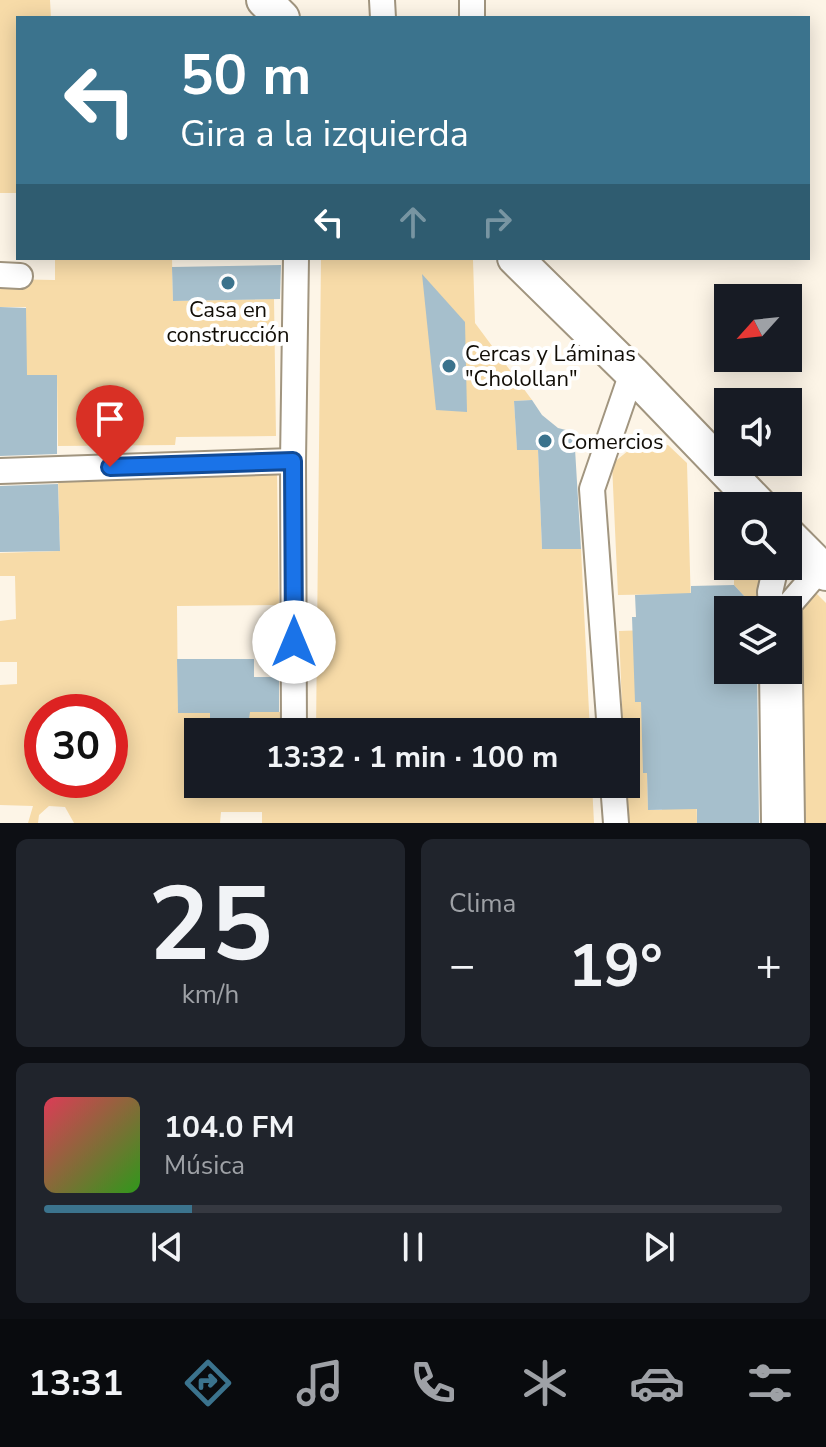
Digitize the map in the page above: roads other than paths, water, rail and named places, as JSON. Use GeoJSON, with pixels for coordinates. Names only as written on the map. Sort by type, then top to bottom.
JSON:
{"type":"FeatureCollection","features":[{"type":"Feature","properties":{"kind":"main road"},"geometry":{"type":"LineString","coordinates":[[264,0],[280,16]]}},
{"type":"Feature","properties":{"kind":"main road"},"geometry":{"type":"LineString","coordinates":[[517,260],[747,492]]}},
{"type":"Feature","properties":{"kind":"main road"},"geometry":{"type":"LineString","coordinates":[[802,549],[824,570]]}},
{"type":"Feature","properties":{"kind":"street"},"geometry":{"type":"LineString","coordinates":[[294,718],[296,260]]}},
{"type":"Feature","properties":{"kind":"street"},"geometry":{"type":"LineString","coordinates":[[609,718],[592,489],[632,373]]}},
{"type":"Feature","properties":{"kind":"street"},"geometry":{"type":"LineString","coordinates":[[0,471],[293,461]]}},
{"type":"Feature","properties":{"kind":"street"},"geometry":{"type":"LineString","coordinates":[[792,823],[789,605],[824,570]]}},
{"type":"Feature","properties":{"kind":"street"},"geometry":{"type":"LineString","coordinates":[[772,684],[774,823]]}},
{"type":"Feature","properties":{"kind":"street"},"geometry":{"type":"LineString","coordinates":[[614,798],[616,823]]}},
{"type":"Feature","properties":{"kind":"place","name":"Casa en construcción"},"geometry":{"type":"Point","coordinates":[228,283]}},
{"type":"Feature","properties":{"kind":"place","name":"Cercas y Láminas \"Cholollan\""},"geometry":{"type":"Point","coordinates":[449,366]}},
{"type":"Feature","properties":{"kind":"place","name":"Comercios"},"geometry":{"type":"Point","coordinates":[545,441]}}]}
